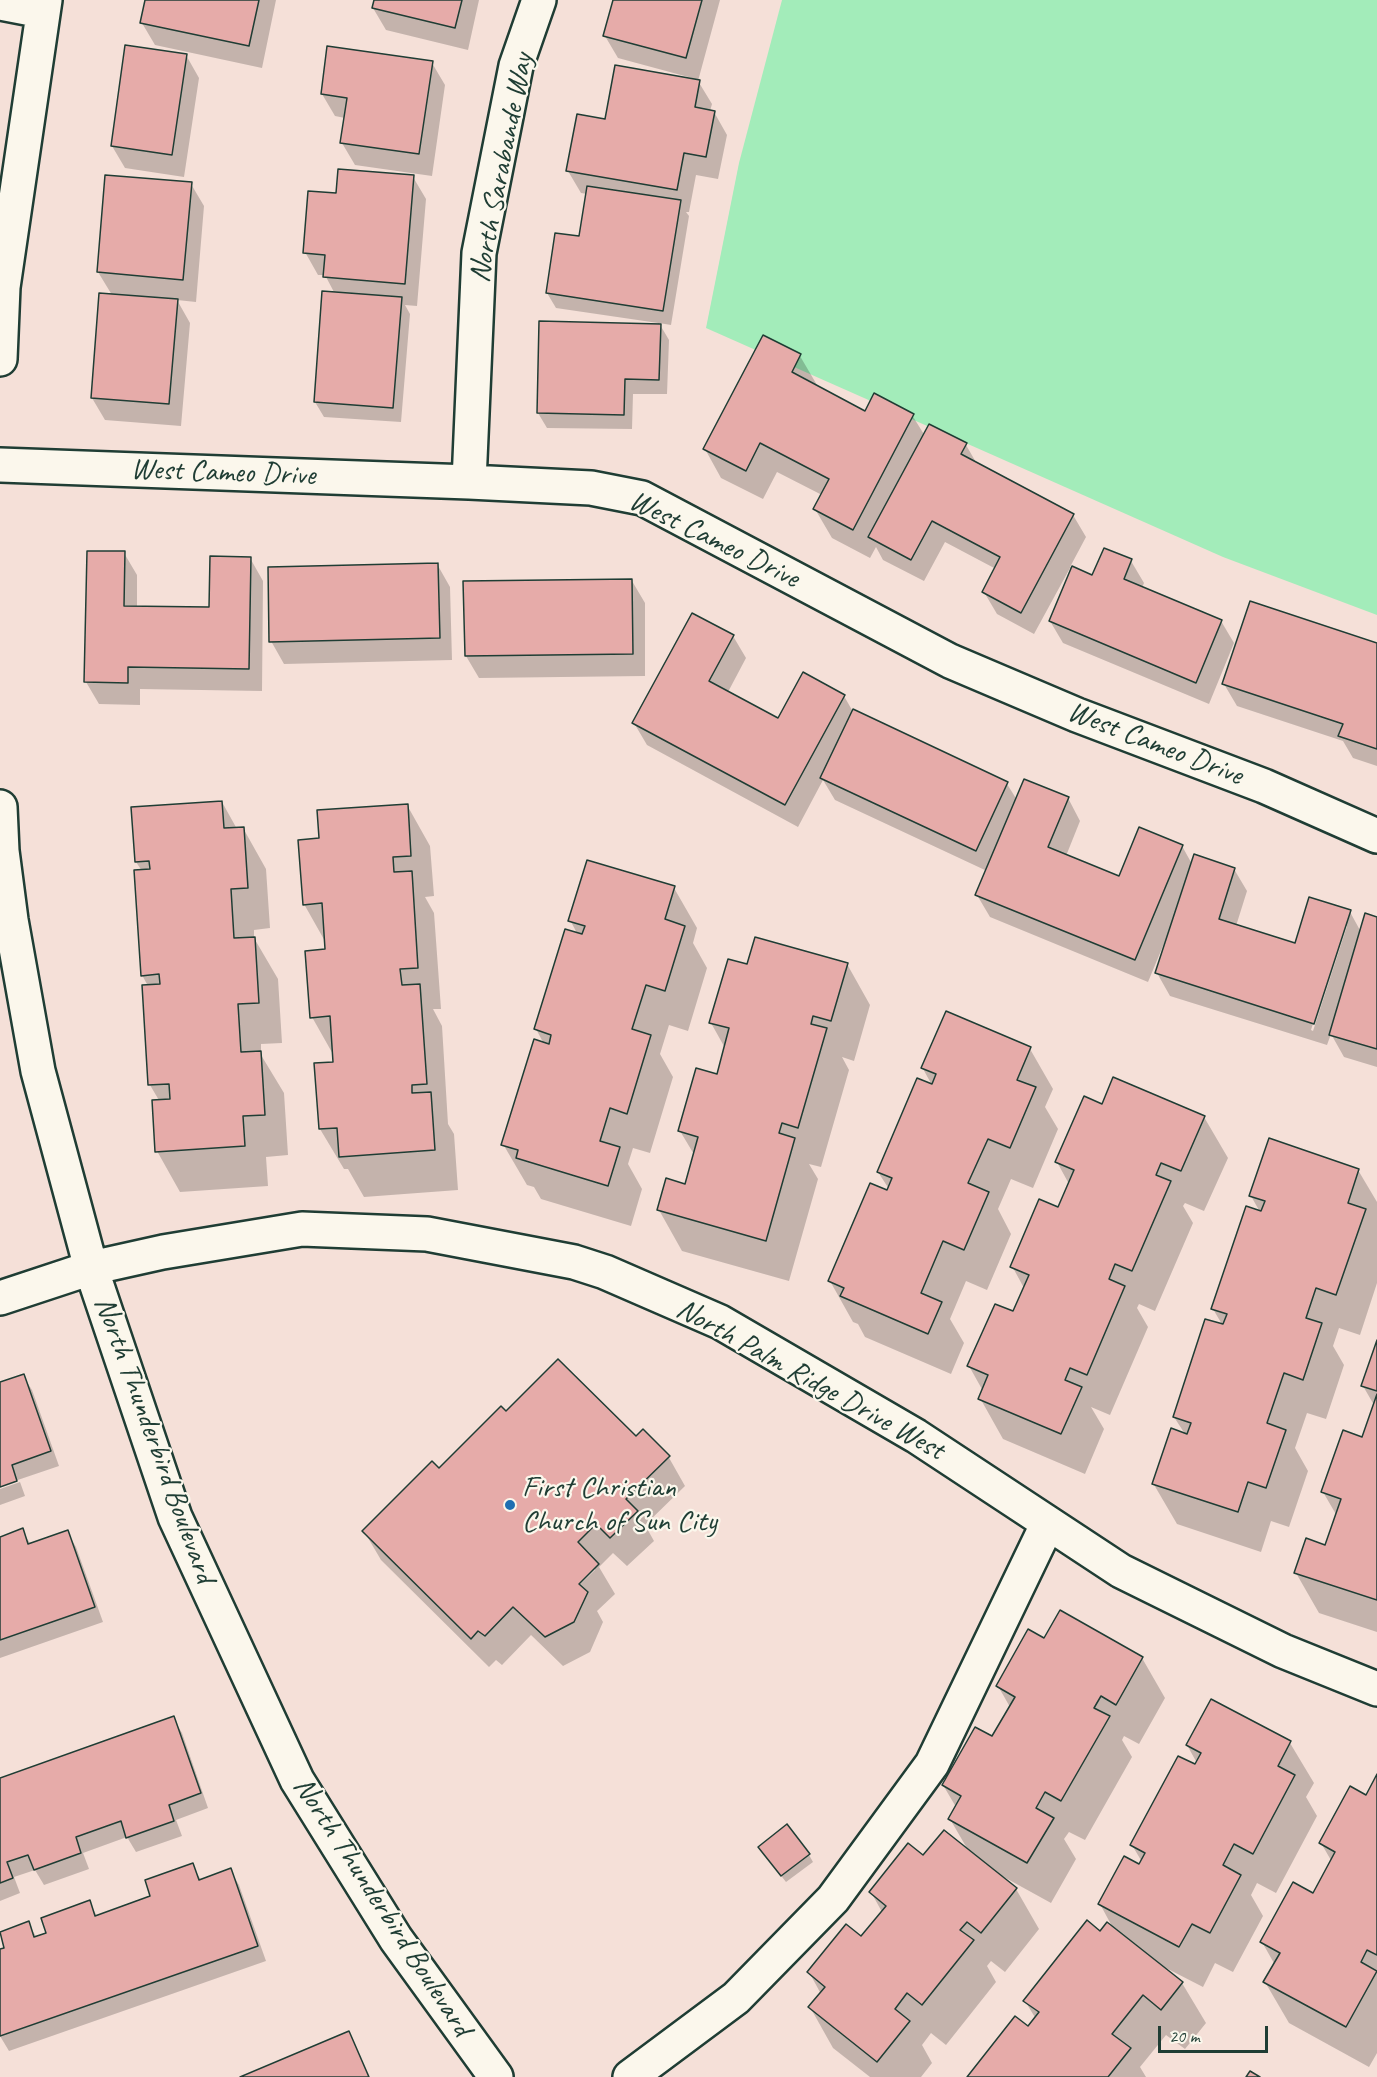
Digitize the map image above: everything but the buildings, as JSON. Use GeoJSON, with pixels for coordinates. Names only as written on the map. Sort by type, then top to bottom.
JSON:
{"type":"FeatureCollection","features":[{"type":"Feature","properties":{"kind":"street","name":"North Sarabande Way"},"geometry":{"type":"LineString","coordinates":[[469,482],[479,253],[516,66],[539,0]]}},
{"type":"Feature","properties":{"kind":"street"},"geometry":{"type":"LineString","coordinates":[[0,3],[44,5],[3,287],[0,359]]}},
{"type":"Feature","properties":{"kind":"street","name":"West Cameo Drive"},"geometry":{"type":"LineString","coordinates":[[0,465],[591,488],[642,498],[950,661],[1077,715],[1264,786],[1377,836]]}},
{"type":"Feature","properties":{"kind":"street","name":"North Thunderbird Boulevard"},"geometry":{"type":"LineString","coordinates":[[0,807],[2,851],[11,920],[38,1071],[91,1268],[175,1517],[297,1780],[396,1938],[496,2077]]}},
{"type":"Feature","properties":{"kind":"street","name":"North Palm Ridge Drive West"},"geometry":{"type":"LineString","coordinates":[[0,1298],[91,1268],[163,1252],[302,1229],[427,1234],[574,1262],[605,1272],[720,1322],[916,1437],[1121,1571],[1283,1651],[1377,1689]]}},
{"type":"Feature","properties":{"kind":"street"},"geometry":{"type":"LineString","coordinates":[[630,2077],[736,1998],[833,1899],[932,1764],[1048,1523]]}},
{"type":"Feature","properties":{"kind":"green space"},"geometry":{"type":"Polygon","coordinates":[[[782,0],[1377,0],[1377,615],[1223,557],[706,328],[739,163],[782,0]]]}},
{"type":"Feature","properties":{"kind":"place","name":"First Christian Church of Sun City"},"geometry":{"type":"Point","coordinates":[510,1505]}}]}
